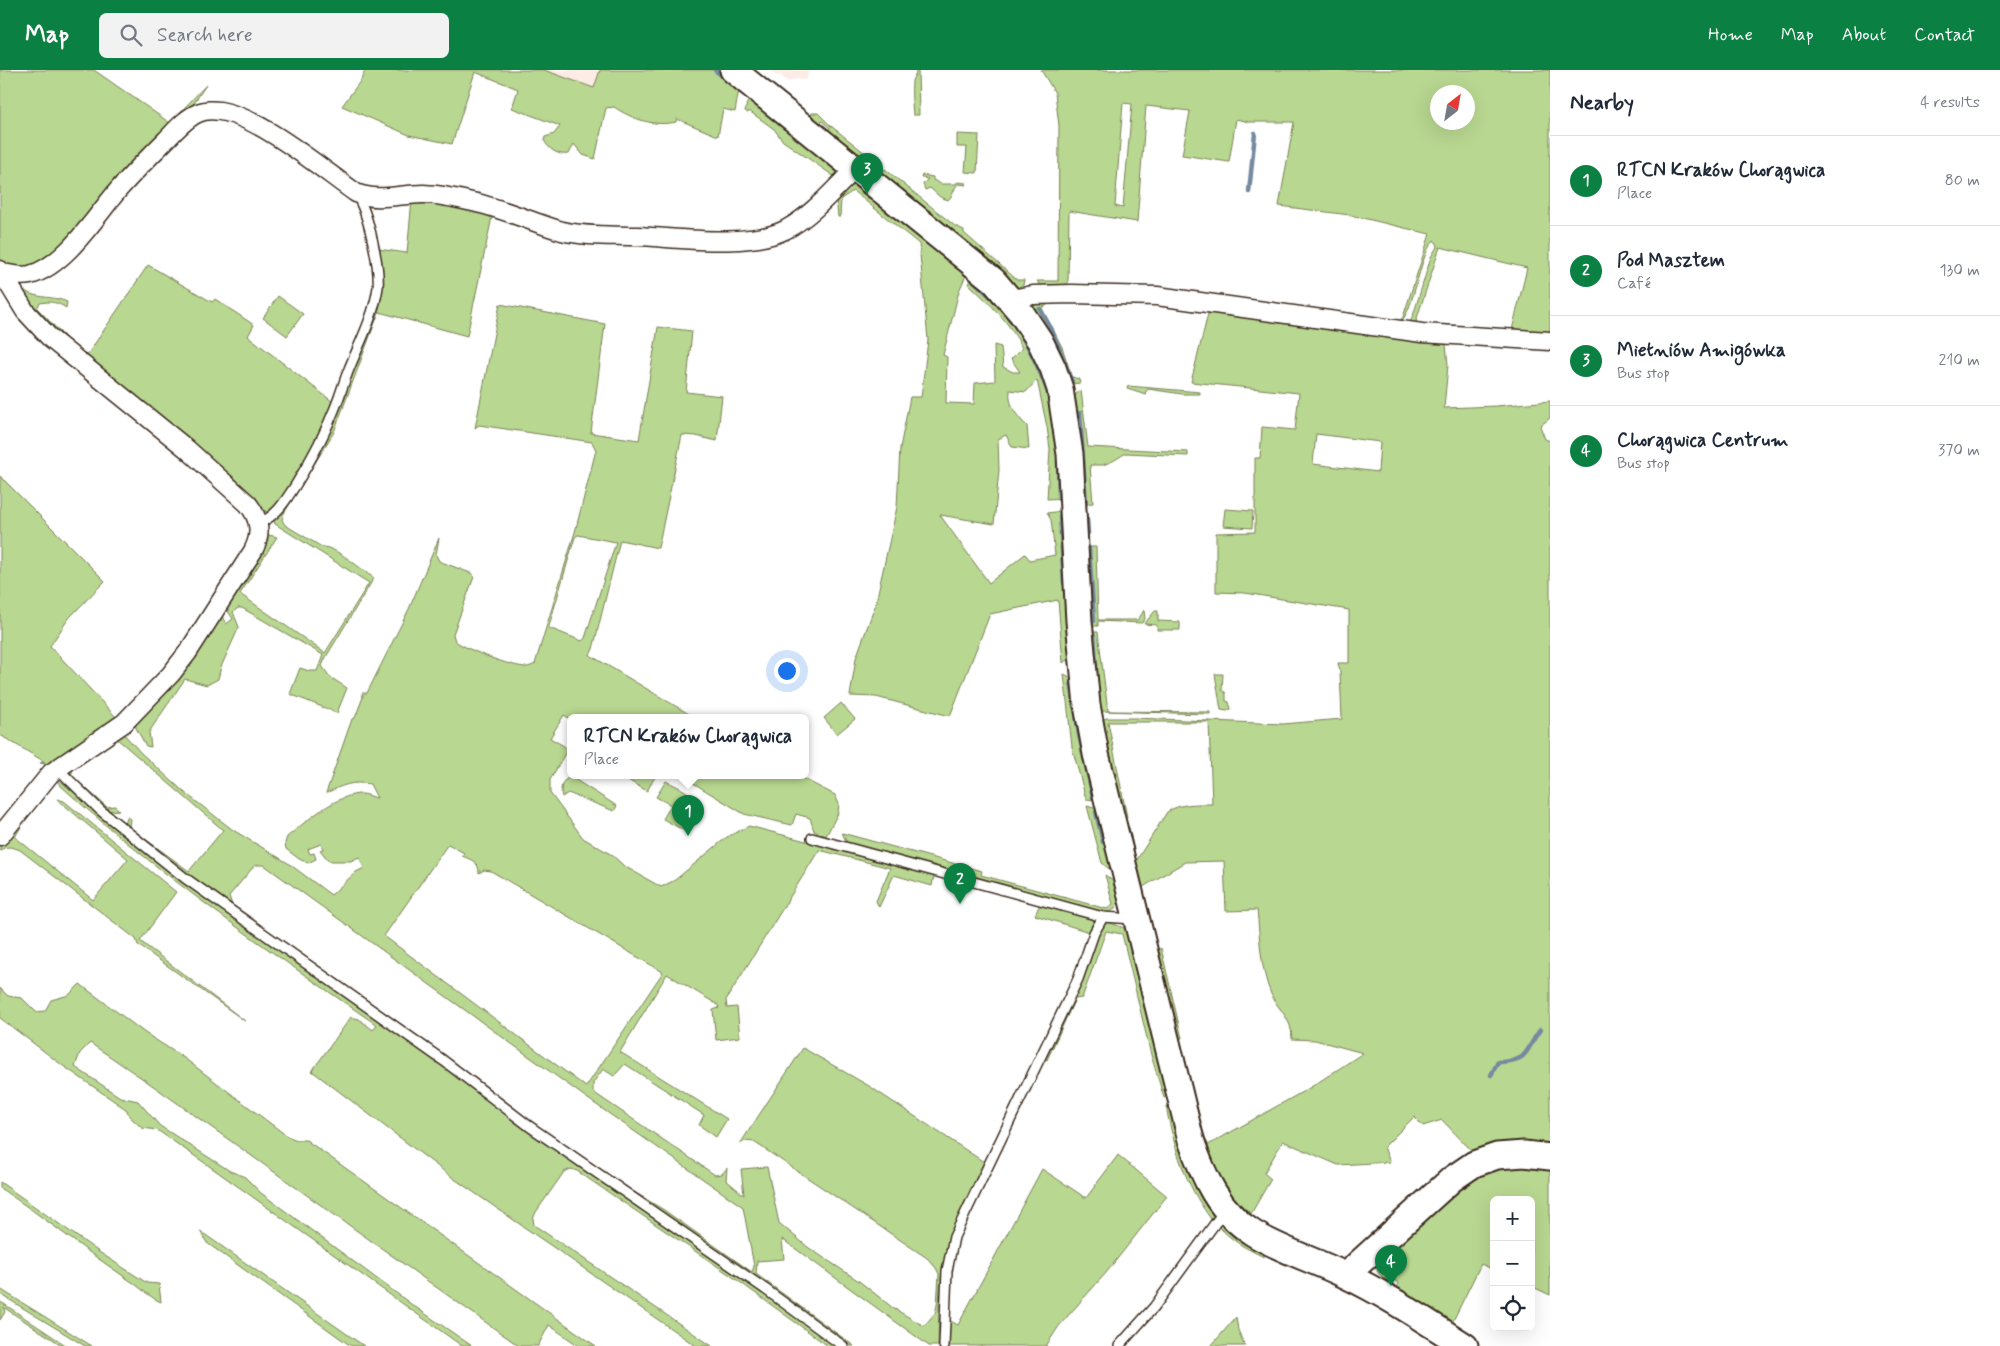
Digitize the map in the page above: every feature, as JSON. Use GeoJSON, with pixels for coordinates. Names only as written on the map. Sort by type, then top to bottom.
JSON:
{"type":"FeatureCollection","features":[{"type":"Feature","properties":{"kind":"street"},"geometry":{"type":"LineString","coordinates":[[733,70],[978,267],[1011,299],[1034,330],[1046,352],[1055,375],[1063,405],[1070,454],[1079,621],[1085,691],[1096,754],[1191,1140],[1211,1189],[1225,1209],[1253,1234],[1348,1276],[1465,1346]]}},
{"type":"Feature","properties":{"kind":"street"},"geometry":{"type":"LineString","coordinates":[[2,271],[17,276],[29,275],[53,263],[72,245],[120,188],[182,124],[198,112],[219,110],[247,120],[295,149],[356,193],[376,198],[425,194],[471,201],[577,234],[749,239],[775,234],[796,224],[856,168]]}},
{"type":"Feature","properties":{"kind":"street"},"geometry":{"type":"LineString","coordinates":[[0,836],[45,778],[124,723],[171,674],[188,652],[253,551],[259,534],[259,523],[254,512],[237,493],[187,449],[51,339],[25,311],[2,271]]}},
{"type":"Feature","properties":{"kind":"street"},"geometry":{"type":"LineString","coordinates":[[1011,299],[1033,295],[1072,294],[1164,297],[1422,333],[1550,341]]}},
{"type":"Feature","properties":{"kind":"street"},"geometry":{"type":"LineString","coordinates":[[1348,1276],[1357,1265],[1452,1179],[1474,1164],[1497,1156],[1524,1154],[1550,1157]]}},
{"type":"Feature","properties":{"kind":"lane"},"geometry":{"type":"LineString","coordinates":[[259,523],[274,514],[282,506],[314,453],[333,415],[345,378],[372,312],[378,285],[377,260],[363,205],[356,193]]}},
{"type":"Feature","properties":{"kind":"lane"},"geometry":{"type":"LineString","coordinates":[[57,768],[100,810],[185,878],[444,1061],[529,1126],[765,1289],[843,1346]]}},
{"type":"Feature","properties":{"kind":"lane"},"geometry":{"type":"LineString","coordinates":[[812,838],[1103,917],[1137,919]]}},
{"type":"Feature","properties":{"kind":"lane"},"geometry":{"type":"LineString","coordinates":[[944,1346],[947,1271],[954,1238],[1078,979],[1094,932],[1103,917]]}},
{"type":"Feature","properties":{"kind":"lane"},"geometry":{"type":"LineString","coordinates":[[1119,1346],[1154,1306],[1225,1209]]}},
{"type":"Feature","properties":{"kind":"shaded area"},"geometry":{"type":"Polygon","coordinates":[[[544,70],[600,70],[595,88],[544,70]]]}},
{"type":"Feature","properties":{"kind":"shaded area"},"geometry":{"type":"Polygon","coordinates":[[[768,70],[809,70],[806,80],[795,79],[788,82],[780,75],[778,76],[768,70]]]}},
{"type":"Feature","properties":{"kind":"green space"},"geometry":{"type":"Polygon","coordinates":[[[0,70],[94,70],[170,123],[206,85],[190,109],[62,249],[28,271],[0,264],[0,70]]]}},
{"type":"Feature","properties":{"kind":"green space"},"geometry":{"type":"Polygon","coordinates":[[[365,70],[544,70],[594,88],[600,70],[721,70],[741,88],[735,112],[723,109],[718,136],[677,119],[676,122],[651,123],[628,115],[614,107],[606,108],[595,159],[583,155],[574,144],[569,154],[557,153],[551,149],[544,140],[545,137],[554,134],[560,126],[512,108],[518,89],[475,72],[452,144],[409,135],[342,106],[361,80],[365,70]]]}},
{"type":"Feature","properties":{"kind":"green space"},"geometry":{"type":"Polygon","coordinates":[[[916,70],[918,70],[919,115],[913,115],[912,81],[916,70]]]}},
{"type":"Feature","properties":{"kind":"green space"},"geometry":{"type":"Polygon","coordinates":[[[1041,70],[1550,70],[1550,337],[1511,337],[1432,330],[1432,328],[1511,334],[1527,268],[1440,247],[1416,321],[1419,324],[1414,328],[1407,328],[1413,316],[1431,257],[1438,245],[1434,240],[1428,249],[1412,299],[1403,319],[1397,325],[1384,324],[1381,318],[1389,323],[1398,323],[1403,317],[1430,234],[1350,215],[1279,206],[1294,122],[1249,122],[1236,119],[1229,162],[1182,155],[1190,111],[1146,106],[1137,222],[1069,211],[1068,282],[1063,288],[1057,290],[1042,289],[1037,281],[1058,281],[1059,126],[1055,93],[1041,70]],[[1123,103],[1115,206],[1123,208],[1132,104],[1123,103]]]}},
{"type":"Feature","properties":{"kind":"green space"},"geometry":{"type":"Polygon","coordinates":[[[752,97],[838,167],[838,177],[814,201],[800,209],[818,195],[835,177],[783,141],[774,129],[749,111],[748,113],[745,111],[747,103],[752,97]]]}},
{"type":"Feature","properties":{"kind":"green space"},"geometry":{"type":"Polygon","coordinates":[[[812,113],[818,113],[831,126],[875,161],[866,163],[825,134],[830,128],[822,121],[817,127],[808,118],[812,113]]]}},
{"type":"Feature","properties":{"kind":"green space"},"geometry":{"type":"Polygon","coordinates":[[[957,134],[979,135],[977,173],[965,172],[967,147],[957,147],[957,134]]]}},
{"type":"Feature","properties":{"kind":"green space"},"geometry":{"type":"Polygon","coordinates":[[[885,169],[955,226],[964,230],[964,233],[1017,280],[1024,280],[1023,285],[1017,288],[1011,286],[879,174],[885,169]]]}},
{"type":"Feature","properties":{"kind":"green space"},"geometry":{"type":"Polygon","coordinates":[[[922,175],[933,177],[933,180],[941,184],[955,184],[958,182],[966,183],[966,185],[958,184],[948,200],[940,197],[930,188],[925,190],[923,184],[928,179],[921,178],[922,175]]]}},
{"type":"Feature","properties":{"kind":"green space"},"geometry":{"type":"Polygon","coordinates":[[[850,181],[867,186],[862,193],[869,199],[874,192],[967,273],[959,291],[943,355],[947,357],[946,403],[974,404],[975,383],[995,381],[994,345],[1001,347],[1003,367],[1013,372],[1020,372],[1011,359],[1022,348],[1005,321],[969,284],[972,277],[1000,298],[1052,386],[1066,498],[1047,499],[1050,449],[1037,380],[1026,392],[1010,390],[1012,406],[1027,426],[1029,449],[1012,447],[1006,435],[998,439],[999,470],[994,524],[940,515],[989,583],[1025,554],[1030,560],[1055,555],[1051,520],[1047,513],[1062,511],[1072,656],[1063,663],[1058,600],[990,614],[950,716],[876,697],[850,696],[856,658],[875,606],[897,507],[900,448],[910,397],[921,397],[928,340],[919,244],[853,191],[841,199],[840,217],[838,217],[836,198],[850,181]]]}},
{"type":"Feature","properties":{"kind":"green space"},"geometry":{"type":"Polygon","coordinates":[[[412,199],[426,199],[616,240],[616,245],[576,242],[492,217],[467,336],[379,312],[334,432],[283,515],[282,520],[285,525],[322,547],[341,554],[374,578],[322,666],[330,677],[347,688],[337,713],[290,694],[300,668],[317,671],[323,655],[242,608],[238,608],[233,612],[239,627],[221,667],[218,679],[207,685],[185,679],[149,732],[151,747],[146,746],[135,723],[219,614],[226,624],[233,619],[228,611],[227,603],[265,538],[269,535],[277,537],[240,594],[325,653],[369,583],[275,524],[274,521],[297,487],[381,293],[382,278],[378,249],[407,253],[412,199]]]}},
{"type":"Feature","properties":{"kind":"green space"},"geometry":{"type":"Polygon","coordinates":[[[793,219],[773,228],[752,232],[793,219]]]}},
{"type":"Feature","properties":{"kind":"green space"},"geometry":{"type":"Polygon","coordinates":[[[148,265],[212,302],[215,299],[254,325],[248,336],[333,402],[330,417],[289,489],[270,512],[264,511],[243,486],[222,468],[196,450],[58,341],[18,289],[38,296],[67,302],[66,308],[54,302],[47,302],[40,303],[37,308],[85,358],[148,265]]]}},
{"type":"Feature","properties":{"kind":"green space"},"geometry":{"type":"Polygon","coordinates":[[[278,296],[303,314],[287,336],[263,318],[278,296]]]}},
{"type":"Feature","properties":{"kind":"green space"},"geometry":{"type":"Polygon","coordinates":[[[1039,303],[1047,305],[1042,308],[1062,347],[1072,377],[1079,379],[1080,383],[1071,384],[1033,309],[1039,303]]]}},
{"type":"Feature","properties":{"kind":"green space"},"geometry":{"type":"Polygon","coordinates":[[[500,304],[605,324],[591,433],[639,440],[658,327],[692,331],[686,392],[722,396],[717,441],[682,435],[658,548],[620,540],[590,655],[689,714],[567,714],[567,717],[564,715],[550,738],[564,746],[567,750],[550,780],[550,793],[583,838],[612,855],[624,866],[661,887],[675,880],[727,837],[749,826],[934,875],[932,886],[894,875],[879,907],[876,901],[890,868],[819,850],[726,1000],[727,1008],[737,1007],[740,1037],[716,1040],[713,1010],[719,1008],[718,1005],[667,974],[620,1052],[727,1119],[716,1137],[699,1125],[704,1115],[625,1064],[614,1076],[603,1069],[593,1083],[593,1092],[715,1175],[722,1174],[727,1168],[726,1180],[744,1195],[741,1169],[767,1167],[779,1223],[809,1248],[859,1281],[893,1308],[924,1326],[935,1313],[939,1274],[927,1258],[754,1142],[745,1141],[740,1144],[803,1048],[869,1086],[984,1162],[960,1213],[946,1252],[940,1286],[938,1346],[929,1346],[782,1239],[784,1259],[757,1261],[756,1274],[854,1346],[848,1346],[815,1320],[507,1107],[407,1030],[239,914],[125,826],[127,817],[130,819],[129,827],[189,871],[223,830],[116,738],[72,770],[72,776],[107,807],[115,806],[119,810],[107,811],[70,775],[69,769],[82,756],[118,733],[123,733],[141,753],[184,792],[233,830],[288,863],[331,895],[356,872],[364,868],[359,857],[351,861],[329,861],[320,850],[323,849],[321,844],[308,849],[310,854],[314,853],[316,859],[308,863],[286,849],[285,843],[287,837],[332,803],[353,795],[362,794],[377,798],[370,784],[363,783],[348,784],[326,793],[352,719],[355,718],[363,697],[362,693],[367,693],[409,609],[439,538],[436,555],[439,561],[473,574],[474,577],[453,634],[455,641],[501,661],[527,667],[535,664],[575,532],[596,450],[592,442],[479,425],[475,428],[500,304]],[[578,535],[575,537],[549,628],[582,641],[585,638],[616,542],[578,535]],[[448,844],[384,936],[586,1087],[663,972],[491,871],[484,870],[479,873],[478,866],[474,862],[462,856],[464,853],[448,844]],[[255,865],[229,896],[232,905],[428,1043],[533,1123],[631,1190],[664,1210],[752,1272],[754,1266],[743,1207],[588,1099],[264,865],[255,865]]]}},
{"type":"Feature","properties":{"kind":"green space"},"geometry":{"type":"Polygon","coordinates":[[[1210,306],[1446,342],[1448,344],[1446,344],[1448,365],[1444,408],[1550,401],[1550,418],[1540,426],[1545,439],[1550,441],[1550,1150],[1456,1165],[1471,1150],[1442,1120],[1423,1126],[1414,1117],[1384,1147],[1390,1162],[1338,1165],[1283,1141],[1264,1173],[1271,1179],[1248,1219],[1212,1174],[1196,1111],[1208,1145],[1311,1087],[1363,1053],[1315,1040],[1292,1039],[1290,1025],[1274,1000],[1267,984],[1261,953],[1257,910],[1226,911],[1224,861],[1185,862],[1143,887],[1136,884],[1126,829],[1129,827],[1136,861],[1167,812],[1194,804],[1212,804],[1209,722],[1108,722],[1127,817],[1119,814],[1098,720],[1107,718],[1135,718],[1283,724],[1342,719],[1338,663],[1349,663],[1349,610],[1245,593],[1216,592],[1216,533],[1255,532],[1255,458],[1260,458],[1262,427],[1295,430],[1299,393],[1191,382],[1210,306]],[[1316,434],[1313,464],[1378,472],[1380,442],[1316,434]]]}},
{"type":"Feature","properties":{"kind":"green space"},"geometry":{"type":"Polygon","coordinates":[[[1128,386],[1200,392],[1200,394],[1182,394],[1148,389],[1145,393],[1146,395],[1127,389],[1128,386]]]}},
{"type":"Feature","properties":{"kind":"green space"},"geometry":{"type":"Polygon","coordinates":[[[1081,390],[1088,447],[1188,452],[1188,456],[1126,453],[1103,465],[1090,465],[1093,503],[1083,504],[1074,403],[1075,395],[1081,390]]]}},
{"type":"Feature","properties":{"kind":"green space"},"geometry":{"type":"Polygon","coordinates":[[[0,476],[105,581],[69,618],[50,646],[116,717],[143,692],[136,705],[50,765],[40,763],[45,762],[0,735],[0,476]]]}},
{"type":"Feature","properties":{"kind":"green space"},"geometry":{"type":"Polygon","coordinates":[[[1225,509],[1253,511],[1252,528],[1223,526],[1225,509]]]}},
{"type":"Feature","properties":{"kind":"green space"},"geometry":{"type":"Polygon","coordinates":[[[1083,547],[1096,547],[1098,620],[1138,620],[1144,610],[1145,619],[1142,623],[1098,621],[1098,626],[1091,626],[1083,547]]]}},
{"type":"Feature","properties":{"kind":"green space"},"geometry":{"type":"Polygon","coordinates":[[[1155,611],[1158,611],[1158,621],[1180,622],[1180,630],[1157,630],[1157,625],[1144,624],[1155,611]]]}},
{"type":"Feature","properties":{"kind":"green space"},"geometry":{"type":"Polygon","coordinates":[[[1091,632],[1098,632],[1108,711],[1210,712],[1210,714],[1100,711],[1091,632]]]}},
{"type":"Feature","properties":{"kind":"green space"},"geometry":{"type":"Polygon","coordinates":[[[1064,674],[1074,679],[1095,800],[1086,799],[1072,747],[1064,674]]]}},
{"type":"Feature","properties":{"kind":"green space"},"geometry":{"type":"Polygon","coordinates":[[[1215,674],[1223,674],[1222,690],[1226,693],[1226,701],[1229,702],[1231,709],[1227,711],[1221,710],[1215,674]]]}},
{"type":"Feature","properties":{"kind":"green space"},"geometry":{"type":"Polygon","coordinates":[[[841,703],[855,719],[837,734],[824,718],[841,703]]]}},
{"type":"Feature","properties":{"kind":"green space"},"geometry":{"type":"Polygon","coordinates":[[[57,778],[185,882],[244,925],[386,1023],[838,1346],[828,1346],[730,1275],[577,1171],[571,1169],[564,1172],[536,1212],[533,1219],[534,1225],[712,1346],[696,1346],[453,1178],[312,1071],[351,1017],[359,1019],[373,1030],[377,1025],[255,940],[175,881],[98,819],[61,786],[55,779],[57,778]]]}},
{"type":"Feature","properties":{"kind":"green space"},"geometry":{"type":"Polygon","coordinates":[[[574,779],[617,806],[614,811],[568,793],[562,797],[562,784],[565,780],[574,779]]]}},
{"type":"Feature","properties":{"kind":"green space"},"geometry":{"type":"Polygon","coordinates":[[[626,779],[654,779],[647,791],[626,779]]]}},
{"type":"Feature","properties":{"kind":"green space"},"geometry":{"type":"Polygon","coordinates":[[[687,779],[804,779],[835,795],[839,804],[838,813],[826,836],[814,831],[810,818],[796,814],[792,825],[744,814],[687,779]]]}},
{"type":"Feature","properties":{"kind":"green space"},"geometry":{"type":"Polygon","coordinates":[[[666,781],[684,790],[695,801],[693,811],[683,830],[663,819],[671,805],[656,797],[666,781]]]}},
{"type":"Feature","properties":{"kind":"green space"},"geometry":{"type":"Polygon","coordinates":[[[57,799],[64,801],[176,892],[140,941],[245,1021],[138,945],[136,939],[20,850],[9,847],[0,851],[0,843],[20,817],[25,820],[15,837],[93,900],[128,859],[57,799]]]}},
{"type":"Feature","properties":{"kind":"green space"},"geometry":{"type":"Polygon","coordinates":[[[1087,806],[1101,812],[1114,873],[1102,863],[1087,806]]]}},
{"type":"Feature","properties":{"kind":"green space"},"geometry":{"type":"Polygon","coordinates":[[[842,833],[982,871],[981,875],[1107,909],[1113,904],[1105,875],[1114,883],[1118,893],[1118,903],[1113,910],[1103,913],[855,846],[847,843],[842,833]]]}},
{"type":"Feature","properties":{"kind":"green space"},"geometry":{"type":"Polygon","coordinates":[[[1040,904],[1095,918],[1089,932],[1035,915],[1040,904]]]}},
{"type":"Feature","properties":{"kind":"green space"},"geometry":{"type":"Polygon","coordinates":[[[1108,922],[1127,929],[1170,1095],[1164,1098],[1151,1055],[1122,934],[1106,931],[1082,998],[1075,999],[1047,1060],[1044,1059],[1078,989],[1097,935],[1108,922]]]}},
{"type":"Feature","properties":{"kind":"green space"},"geometry":{"type":"Polygon","coordinates":[[[1161,948],[1182,1038],[1176,1039],[1153,954],[1161,948]]]}},
{"type":"Feature","properties":{"kind":"green space"},"geometry":{"type":"Polygon","coordinates":[[[80,984],[145,1033],[184,1058],[287,1136],[297,1140],[306,1140],[596,1346],[579,1346],[549,1325],[538,1346],[519,1346],[90,1043],[80,1053],[75,1067],[120,1097],[138,1101],[160,1126],[230,1171],[245,1177],[261,1193],[411,1304],[472,1346],[462,1346],[157,1130],[142,1128],[129,1116],[127,1110],[62,1065],[0,1018],[0,988],[8,996],[22,998],[36,1012],[45,1011],[51,1000],[69,995],[80,984]]]}},
{"type":"Feature","properties":{"kind":"green space"},"geometry":{"type":"Polygon","coordinates":[[[1174,1106],[1215,1215],[1211,1219],[1187,1179],[1177,1152],[1166,1107],[1174,1106]]]}},
{"type":"Feature","properties":{"kind":"green space"},"geometry":{"type":"Polygon","coordinates":[[[1118,1155],[1167,1196],[1106,1273],[1059,1326],[1046,1346],[946,1346],[947,1319],[958,1325],[1042,1169],[1086,1198],[1118,1155]]]}},
{"type":"Feature","properties":{"kind":"green space"},"geometry":{"type":"Polygon","coordinates":[[[1550,1163],[1550,1295],[1535,1288],[1535,1196],[1490,1196],[1490,1268],[1481,1264],[1452,1323],[1477,1339],[1428,1310],[1397,1286],[1399,1283],[1390,1278],[1388,1281],[1383,1277],[1377,1268],[1378,1262],[1474,1171],[1550,1163]]]}},
{"type":"Feature","properties":{"kind":"green space"},"geometry":{"type":"Polygon","coordinates":[[[0,1182],[99,1252],[147,1283],[159,1284],[161,1302],[0,1188],[0,1182]]]}},
{"type":"Feature","properties":{"kind":"green space"},"geometry":{"type":"Polygon","coordinates":[[[1223,1221],[1265,1247],[1264,1257],[1244,1247],[1229,1236],[1218,1226],[1223,1221]]]}},
{"type":"Feature","properties":{"kind":"green space"},"geometry":{"type":"Polygon","coordinates":[[[200,1231],[364,1346],[351,1346],[207,1243],[200,1231]]]}},
{"type":"Feature","properties":{"kind":"green space"},"geometry":{"type":"Polygon","coordinates":[[[0,1289],[92,1346],[85,1346],[0,1294],[0,1289]]]}},
{"type":"Feature","properties":{"kind":"green space"},"geometry":{"type":"Polygon","coordinates":[[[0,1302],[67,1346],[63,1346],[3,1307],[5,1312],[0,1320],[0,1302]]]}},
{"type":"Feature","properties":{"kind":"green space"},"geometry":{"type":"Polygon","coordinates":[[[1236,1317],[1238,1330],[1245,1346],[1211,1346],[1236,1317]]]}},
{"type":"Feature","properties":{"kind":"waterway"},"geometry":{"type":"LineString","coordinates":[[715,70],[727,80]]}},
{"type":"Feature","properties":{"kind":"waterway"},"geometry":{"type":"LineString","coordinates":[[1249,192],[1255,133]]}},
{"type":"Feature","properties":{"kind":"waterway"},"geometry":{"type":"LineString","coordinates":[[974,281],[990,296]]}},
{"type":"Feature","properties":{"kind":"waterway"},"geometry":{"type":"LineString","coordinates":[[1040,309],[1052,330],[1072,382]]}},
{"type":"Feature","properties":{"kind":"waterway"},"geometry":{"type":"LineString","coordinates":[[1007,315],[1021,334],[1032,355],[1050,399]]}},
{"type":"Feature","properties":{"kind":"waterway"},"geometry":{"type":"LineString","coordinates":[[1080,413],[1086,504]]}},
{"type":"Feature","properties":{"kind":"waterway"},"geometry":{"type":"LineString","coordinates":[[1058,461],[1059,499]]}},
{"type":"Feature","properties":{"kind":"waterway"},"geometry":{"type":"LineString","coordinates":[[1060,516],[1064,583]]}},
{"type":"Feature","properties":{"kind":"waterway"},"geometry":{"type":"LineString","coordinates":[[1087,519],[1088,533]]}},
{"type":"Feature","properties":{"kind":"waterway"},"geometry":{"type":"LineString","coordinates":[[1089,548],[1094,621]]}},
{"type":"Feature","properties":{"kind":"waterway"},"geometry":{"type":"LineString","coordinates":[[1094,636],[1096,666]]}},
{"type":"Feature","properties":{"kind":"waterway"},"geometry":{"type":"LineString","coordinates":[[1071,681],[1079,735],[1093,797]]}},
{"type":"Feature","properties":{"kind":"waterway"},"geometry":{"type":"LineString","coordinates":[[1096,812],[1103,842]]}},
{"type":"Feature","properties":{"kind":"waterway"},"geometry":{"type":"LineString","coordinates":[[1491,1075],[1498,1062],[1516,1060],[1522,1057],[1540,1030]]}},
{"type":"Feature","properties":{"kind":"place","name":"Mietniów Amigówka"},"geometry":{"type":"Point","coordinates":[867,194]}},
{"type":"Feature","properties":{"kind":"place","name":"RTCN Kraków Chorągwica"},"geometry":{"type":"Point","coordinates":[688,836]}},
{"type":"Feature","properties":{"kind":"place","name":"Pod Masztem"},"geometry":{"type":"Point","coordinates":[960,904]}},
{"type":"Feature","properties":{"kind":"place","name":"Chorągwica Centrum"},"geometry":{"type":"Point","coordinates":[1391,1286]}}]}
